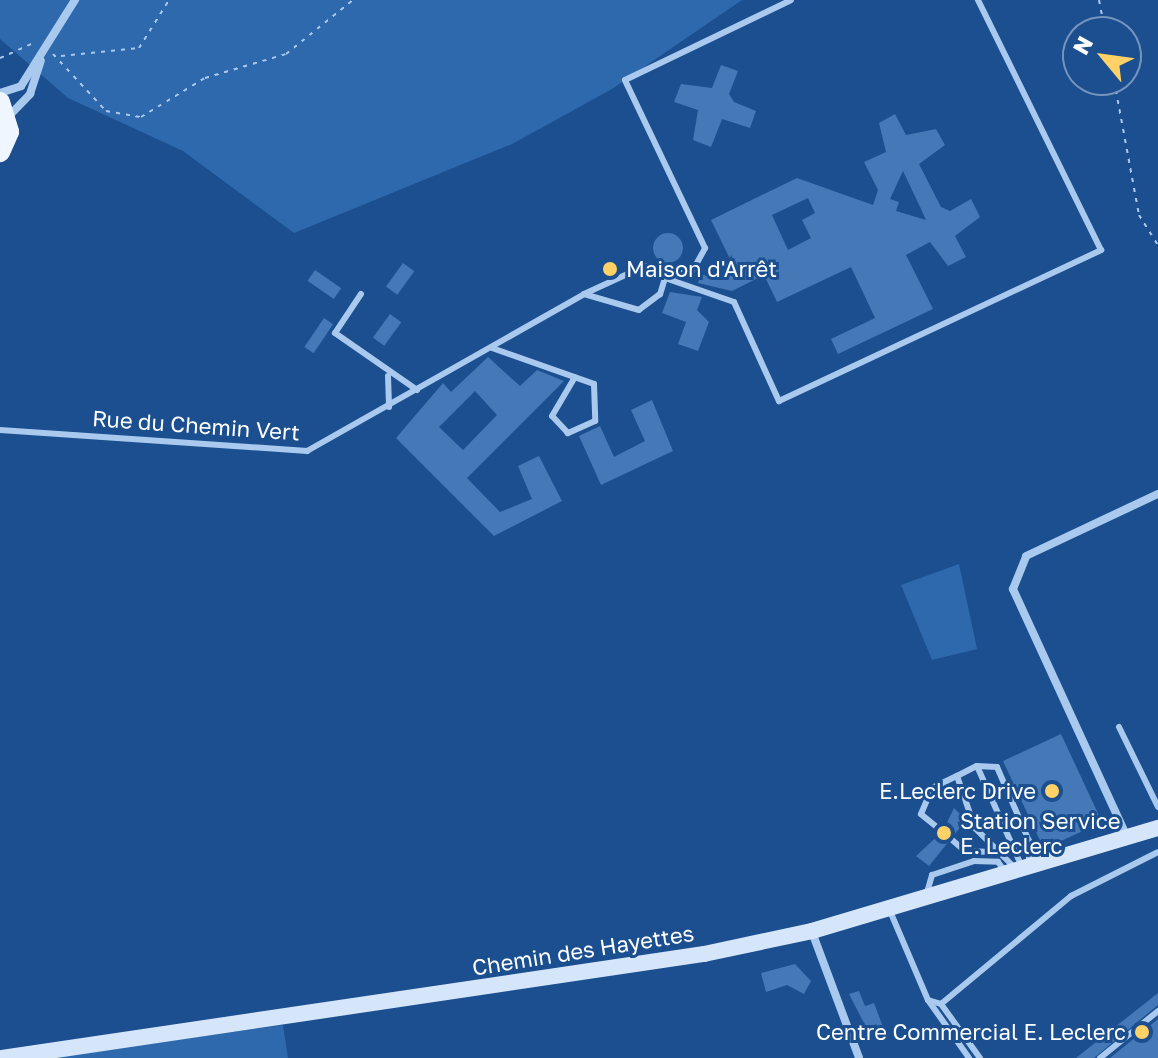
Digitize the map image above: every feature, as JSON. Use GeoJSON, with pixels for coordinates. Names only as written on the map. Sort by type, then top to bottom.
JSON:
{"type":"FeatureCollection","features":[{"type":"Feature","properties":{"kind":"main road"},"geometry":{"type":"LineString","coordinates":[[0,152],[4,110]]}},
{"type":"Feature","properties":{"kind":"street"},"geometry":{"type":"LineString","coordinates":[[0,93],[21,86],[75,0]]}},
{"type":"Feature","properties":{"kind":"street"},"geometry":{"type":"LineString","coordinates":[[4,110],[30,94],[45,50]]}},
{"type":"Feature","properties":{"kind":"street"},"geometry":{"type":"LineString","coordinates":[[1128,838],[1013,589],[1026,556],[1158,494]]}},
{"type":"Feature","properties":{"kind":"street","name":"Chemin des Hayettes"},"geometry":{"type":"LineString","coordinates":[[2,1058],[812,931],[1158,828]]}},
{"type":"Feature","properties":{"kind":"street"},"geometry":{"type":"LineString","coordinates":[[812,931],[859,1058]]}},
{"type":"Feature","properties":{"kind":"lane"},"geometry":{"type":"LineString","coordinates":[[665,278],[693,270],[705,248],[625,80],[791,0]]}},
{"type":"Feature","properties":{"kind":"lane"},"geometry":{"type":"LineString","coordinates":[[665,278],[734,302],[779,401],[1101,250],[978,0]]}},
{"type":"Feature","properties":{"kind":"lane","name":"Rue du Chemin Vert"},"geometry":{"type":"LineString","coordinates":[[0,430],[307,451],[584,294],[645,266],[665,278]]}},
{"type":"Feature","properties":{"kind":"lane"},"geometry":{"type":"LineString","coordinates":[[584,294],[639,310],[660,294],[665,278]]}},
{"type":"Feature","properties":{"kind":"lane"},"geometry":{"type":"LineString","coordinates":[[361,294],[335,333],[388,376],[417,390]]}},
{"type":"Feature","properties":{"kind":"lane"},"geometry":{"type":"LineString","coordinates":[[492,348],[575,377],[594,384],[599,406],[595,421],[568,433],[552,416],[575,377]]}},
{"type":"Feature","properties":{"kind":"lane"},"geometry":{"type":"LineString","coordinates":[[388,376],[389,407]]}},
{"type":"Feature","properties":{"kind":"lane"},"geometry":{"type":"LineString","coordinates":[[1119,727],[1158,807]]}},
{"type":"Feature","properties":{"kind":"lane"},"geometry":{"type":"LineString","coordinates":[[957,776],[1022,824]]}},
{"type":"Feature","properties":{"kind":"lane"},"geometry":{"type":"LineString","coordinates":[[938,828],[921,814],[932,788],[957,776]]}},
{"type":"Feature","properties":{"kind":"lane"},"geometry":{"type":"LineString","coordinates":[[957,776],[975,828],[1018,870]]}},
{"type":"Feature","properties":{"kind":"lane"},"geometry":{"type":"LineString","coordinates":[[993,804],[1005,785]]}},
{"type":"Feature","properties":{"kind":"lane"},"geometry":{"type":"LineString","coordinates":[[993,804],[1005,785]]}},
{"type":"Feature","properties":{"kind":"lane"},"geometry":{"type":"LineString","coordinates":[[993,804],[1005,785]]}},
{"type":"Feature","properties":{"kind":"lane"},"geometry":{"type":"LineString","coordinates":[[993,804],[1005,785]]}},
{"type":"Feature","properties":{"kind":"lane"},"geometry":{"type":"LineString","coordinates":[[1005,785],[1022,824],[1018,870]]}},
{"type":"Feature","properties":{"kind":"lane"},"geometry":{"type":"LineString","coordinates":[[993,804],[1022,824]]}},
{"type":"Feature","properties":{"kind":"lane"},"geometry":{"type":"LineString","coordinates":[[993,804],[1022,824]]}},
{"type":"Feature","properties":{"kind":"lane"},"geometry":{"type":"LineString","coordinates":[[993,804],[1022,824]]}},
{"type":"Feature","properties":{"kind":"lane"},"geometry":{"type":"LineString","coordinates":[[993,804],[1018,870]]}},
{"type":"Feature","properties":{"kind":"lane"},"geometry":{"type":"LineString","coordinates":[[951,839],[965,851],[999,852]]}},
{"type":"Feature","properties":{"kind":"lane"},"geometry":{"type":"LineString","coordinates":[[941,1004],[1071,896],[1158,852]]}},
{"type":"Feature","properties":{"kind":"lane"},"geometry":{"type":"LineString","coordinates":[[888,907],[928,1000],[969,1058]]}},
{"type":"Feature","properties":{"kind":"lane"},"geometry":{"type":"LineString","coordinates":[[928,1000],[941,1004],[980,1058]]}},
{"type":"Feature","properties":{"kind":"lane"},"geometry":{"type":"LineString","coordinates":[[1100,1058],[1158,1011]]}},
{"type":"Feature","properties":{"kind":"path"},"geometry":{"type":"LineString","coordinates":[[45,50],[66,58],[139,48],[169,0]]}},
{"type":"Feature","properties":{"kind":"path"},"geometry":{"type":"LineString","coordinates":[[0,58],[33,42],[62,59],[69,79],[106,111],[141,117],[205,78],[286,54],[353,0]]}},
{"type":"Feature","properties":{"kind":"path"},"geometry":{"type":"LineString","coordinates":[[1117,96],[1139,215],[1158,245]]}},
{"type":"Feature","properties":{"kind":"shaded area"},"geometry":{"type":"Polygon","coordinates":[[[0,0],[742,0],[612,89],[512,144],[294,233],[183,151],[68,98],[0,39],[0,0]]]}},
{"type":"Feature","properties":{"kind":"shaded area"},"geometry":{"type":"Polygon","coordinates":[[[959,564],[977,649],[932,660],[901,585],[959,564]]]}},
{"type":"Feature","properties":{"kind":"shaded area"},"geometry":{"type":"Polygon","coordinates":[[[283,1025],[288,1058],[45,1058],[283,1025]]]}},
{"type":"Feature","properties":{"kind":"building"},"geometry":{"type":"Polygon","coordinates":[[[721,65],[738,71],[729,94],[734,102],[756,111],[750,128],[722,119],[711,147],[693,140],[698,110],[674,102],[681,84],[712,88],[721,65]]]}},
{"type":"Feature","properties":{"kind":"building"},"geometry":{"type":"Polygon","coordinates":[[[895,114],[906,135],[936,129],[945,145],[919,164],[941,207],[950,211],[971,199],[980,217],[955,236],[966,257],[948,266],[930,242],[906,255],[933,309],[838,354],[831,339],[875,318],[851,267],[777,302],[764,275],[732,291],[698,283],[701,274],[715,279],[733,265],[711,220],[797,178],[873,205],[878,190],[864,162],[886,152],[879,123],[895,114]],[[903,171],[890,199],[899,202],[896,211],[926,220],[921,209],[903,171]],[[808,198],[772,215],[788,250],[811,238],[802,220],[815,213],[808,198]]]}},
{"type":"Feature","properties":{"kind":"building"},"geometry":{"type":"Polygon","coordinates":[[[668,233],[679,237],[683,248],[679,259],[668,263],[657,259],[653,248],[657,237],[668,233]]]}},
{"type":"Feature","properties":{"kind":"building"},"geometry":{"type":"Polygon","coordinates":[[[403,263],[414,271],[397,295],[386,286],[403,263]]]}},
{"type":"Feature","properties":{"kind":"building"},"geometry":{"type":"Polygon","coordinates":[[[315,270],[341,288],[334,299],[308,281],[315,270]]]}},
{"type":"Feature","properties":{"kind":"building"},"geometry":{"type":"Polygon","coordinates":[[[670,292],[702,297],[697,310],[709,322],[698,351],[678,344],[686,322],[662,313],[670,292]]]}},
{"type":"Feature","properties":{"kind":"building"},"geometry":{"type":"Polygon","coordinates":[[[390,314],[401,322],[384,346],[373,337],[390,314]]]}},
{"type":"Feature","properties":{"kind":"building"},"geometry":{"type":"Polygon","coordinates":[[[324,318],[333,324],[314,353],[304,347],[324,318]]]}},
{"type":"Feature","properties":{"kind":"building"},"geometry":{"type":"Polygon","coordinates":[[[488,357],[520,386],[537,370],[564,381],[467,478],[500,512],[532,499],[518,466],[539,456],[562,501],[494,536],[396,438],[443,383],[451,392],[488,357]],[[475,391],[439,427],[463,450],[497,415],[475,391]]]}},
{"type":"Feature","properties":{"kind":"building"},"geometry":{"type":"Polygon","coordinates":[[[652,400],[673,451],[601,485],[579,436],[600,426],[614,457],[645,441],[631,410],[652,400]]]}},
{"type":"Feature","properties":{"kind":"building","name":"E.Leclerc Drive"},"geometry":{"type":"Polygon","coordinates":[[[1061,734],[1102,822],[1044,849],[1003,761],[1061,734]]]}},
{"type":"Feature","properties":{"kind":"building","name":"Station Service E. Leclerc"},"geometry":{"type":"Polygon","coordinates":[[[954,808],[966,820],[929,866],[916,856],[943,831],[954,808]]]}},
{"type":"Feature","properties":{"kind":"building"},"geometry":{"type":"Polygon","coordinates":[[[795,964],[811,981],[804,994],[787,985],[766,992],[761,973],[795,964]]]}},
{"type":"Feature","properties":{"kind":"building"},"geometry":{"type":"Polygon","coordinates":[[[859,991],[865,1006],[874,1003],[883,1027],[869,1033],[849,994],[859,991]]]}},
{"type":"Feature","properties":{"kind":"building"},"geometry":{"type":"Polygon","coordinates":[[[1158,993],[1158,1005],[1094,1058],[1076,1058],[1158,993]]]}},
{"type":"Feature","properties":{"kind":"building"},"geometry":{"type":"Polygon","coordinates":[[[1158,1019],[1158,1058],[1110,1058],[1158,1019]]]}},
{"type":"Feature","properties":{"kind":"place","name":"Maison d'Arrêt"},"geometry":{"type":"Point","coordinates":[610,269]}},
{"type":"Feature","properties":{"kind":"place","name":"E.Leclerc Drive"},"geometry":{"type":"Point","coordinates":[1052,791]}},
{"type":"Feature","properties":{"kind":"place","name":"Station Service E. Leclerc"},"geometry":{"type":"Point","coordinates":[944,833]}},
{"type":"Feature","properties":{"kind":"place","name":"Centre Commercial E. Leclerc"},"geometry":{"type":"Point","coordinates":[1142,1032]}}]}
